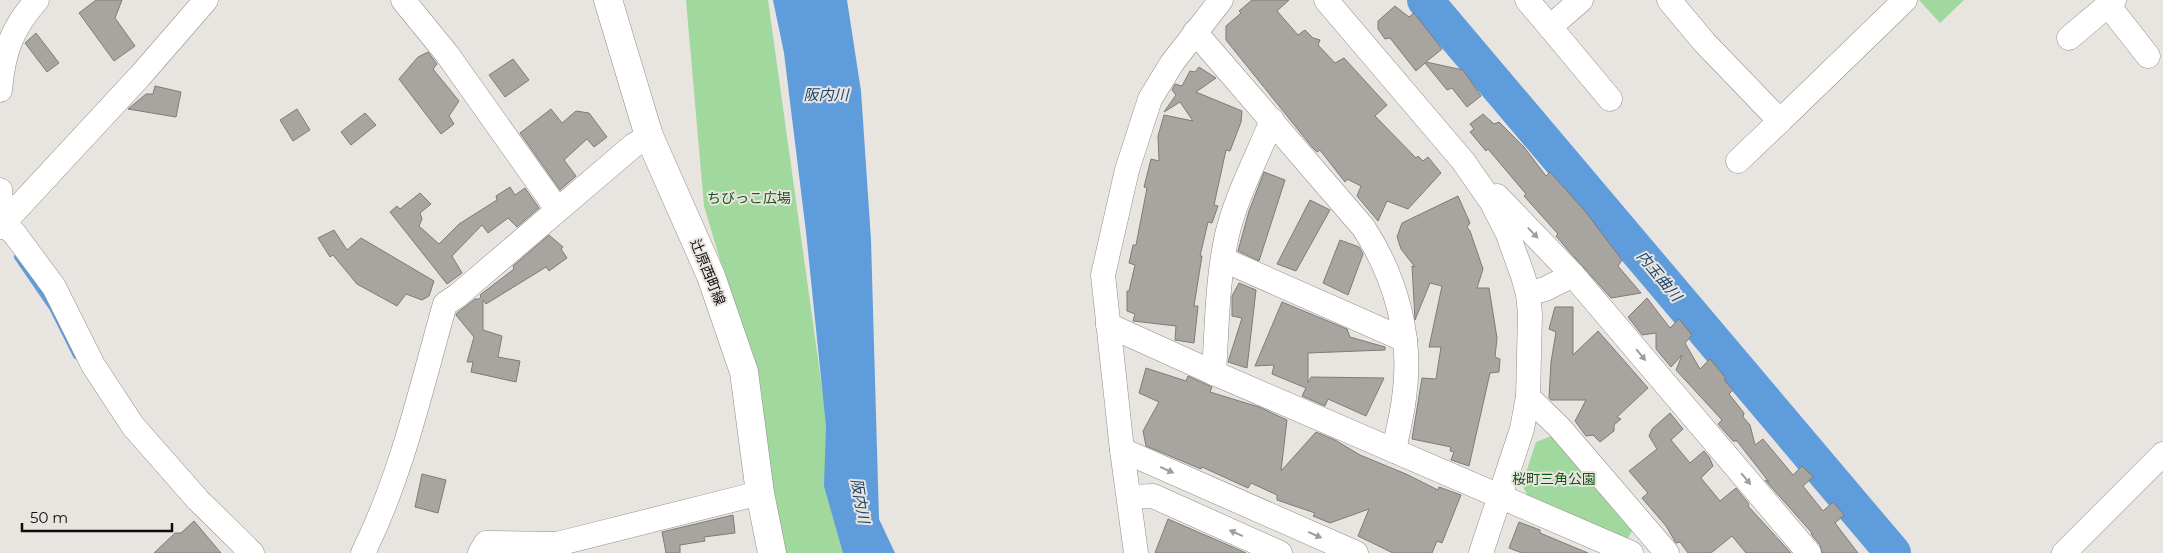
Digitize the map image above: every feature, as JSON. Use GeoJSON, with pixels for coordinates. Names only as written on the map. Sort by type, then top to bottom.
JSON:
{"type":"FeatureCollection","features":[{"type":"Feature","properties":{"kind":"main road","name":"辻原西町線"},"geometry":{"type":"LineString","coordinates":[[608,0],[650,136],[711,276],[744,372],[760,493],[772,553]]}},
{"type":"Feature","properties":{"kind":"street"},"geometry":{"type":"LineString","coordinates":[[0,90],[2,65],[9,42],[23,16],[37,0]]}},
{"type":"Feature","properties":{"kind":"street"},"geometry":{"type":"LineString","coordinates":[[1,224],[140,76],[206,0]]}},
{"type":"Feature","properties":{"kind":"street"},"geometry":{"type":"LineString","coordinates":[[403,0],[448,54],[557,210]]}},
{"type":"Feature","properties":{"kind":"street"},"geometry":{"type":"LineString","coordinates":[[1136,553],[1122,450],[1103,275],[1133,151],[1150,100],[1172,63],[1221,0]]}},
{"type":"Feature","properties":{"kind":"street"},"geometry":{"type":"LineString","coordinates":[[1326,0],[1462,161],[1573,275],[1809,553]]}},
{"type":"Feature","properties":{"kind":"street"},"geometry":{"type":"LineString","coordinates":[[1527,0],[1610,99]]}},
{"type":"Feature","properties":{"kind":"street"},"geometry":{"type":"LineString","coordinates":[[1550,27],[1581,0]]}},
{"type":"Feature","properties":{"kind":"street"},"geometry":{"type":"LineString","coordinates":[[1669,0],[1704,42],[1780,121]]}},
{"type":"Feature","properties":{"kind":"street"},"geometry":{"type":"LineString","coordinates":[[1738,161],[1905,0]]}},
{"type":"Feature","properties":{"kind":"street"},"geometry":{"type":"LineString","coordinates":[[2069,38],[2111,3],[2148,56]]}},
{"type":"Feature","properties":{"kind":"street"},"geometry":{"type":"LineString","coordinates":[[1195,32],[1363,227],[1376,247],[1396,295],[1405,340],[1404,397],[1394,451]]}},
{"type":"Feature","properties":{"kind":"street"},"geometry":{"type":"LineString","coordinates":[[1214,373],[1224,260],[1233,213],[1272,120]]}},
{"type":"Feature","properties":{"kind":"street"},"geometry":{"type":"LineString","coordinates":[[363,553],[380,520],[386,502],[411,425],[445,304],[457,296],[634,145],[650,136]]}},
{"type":"Feature","properties":{"kind":"street"},"geometry":{"type":"LineString","coordinates":[[1462,161],[1491,201],[1500,217],[1516,252],[1528,294],[1530,377],[1528,397],[1522,429],[1481,553]]}},
{"type":"Feature","properties":{"kind":"street"},"geometry":{"type":"LineString","coordinates":[[0,190],[1,224]]}},
{"type":"Feature","properties":{"kind":"street"},"geometry":{"type":"LineString","coordinates":[[1,224],[14,233],[54,287],[92,365],[133,426],[198,500],[252,553]]}},
{"type":"Feature","properties":{"kind":"street"},"geometry":{"type":"LineString","coordinates":[[1224,260],[1405,340]]}},
{"type":"Feature","properties":{"kind":"street"},"geometry":{"type":"LineString","coordinates":[[1528,294],[1545,289],[1573,275]]}},
{"type":"Feature","properties":{"kind":"street"},"geometry":{"type":"LineString","coordinates":[[1108,325],[1214,373],[1631,553]]}},
{"type":"Feature","properties":{"kind":"street"},"geometry":{"type":"LineString","coordinates":[[1528,397],[1559,427],[1666,553]]}},
{"type":"Feature","properties":{"kind":"street"},"geometry":{"type":"LineString","coordinates":[[1122,450],[1356,553]]}},
{"type":"Feature","properties":{"kind":"street"},"geometry":{"type":"LineString","coordinates":[[2064,553],[2163,454]]}},
{"type":"Feature","properties":{"kind":"street"},"geometry":{"type":"LineString","coordinates":[[480,553],[486,543],[557,544],[760,493]]}},
{"type":"Feature","properties":{"kind":"street"},"geometry":{"type":"LineString","coordinates":[[1129,497],[1153,496],[1280,553]]}},
{"type":"Feature","properties":{"kind":"green space","name":"ちびっこ広場"},"geometry":{"type":"Polygon","coordinates":[[[686,0],[768,0],[845,553],[786,553],[773,501],[759,376],[738,320],[704,206],[686,0]]]}},
{"type":"Feature","properties":{"kind":"green space"},"geometry":{"type":"Polygon","coordinates":[[[1919,0],[1964,0],[1940,23],[1919,0]]]}},
{"type":"Feature","properties":{"kind":"green space","name":"桜町三角公園"},"geometry":{"type":"Polygon","coordinates":[[[1554,435],[1633,529],[1628,538],[1624,539],[1530,500],[1522,485],[1536,442],[1554,435]]]}},
{"type":"Feature","properties":{"kind":"water","name":"阪内川"},"geometry":{"type":"Polygon","coordinates":[[[773,0],[847,0],[861,91],[871,240],[879,519],[895,553],[843,553],[824,486],[826,426],[806,232],[784,53],[773,0]]]}},
{"type":"Feature","properties":{"kind":"building"},"geometry":{"type":"Polygon","coordinates":[[[96,0],[122,0],[115,18],[135,46],[114,61],[79,13],[96,0]]]}},
{"type":"Feature","properties":{"kind":"building"},"geometry":{"type":"Polygon","coordinates":[[[1252,0],[1289,0],[1277,11],[1298,35],[1305,30],[1313,38],[1320,40],[1318,45],[1335,63],[1344,58],[1387,105],[1375,116],[1416,158],[1418,156],[1423,161],[1428,157],[1441,173],[1408,209],[1387,201],[1378,221],[1357,196],[1361,186],[1347,179],[1345,182],[1320,150],[1317,152],[1312,147],[1226,40],[1226,26],[1252,0]]]}},
{"type":"Feature","properties":{"kind":"building"},"geometry":{"type":"Polygon","coordinates":[[[1395,6],[1409,17],[1414,13],[1442,49],[1426,62],[1463,70],[1481,96],[1467,107],[1452,88],[1447,90],[1425,63],[1416,71],[1390,38],[1385,39],[1378,29],[1378,21],[1395,6]]]}},
{"type":"Feature","properties":{"kind":"building"},"geometry":{"type":"Polygon","coordinates":[[[36,33],[59,63],[47,72],[25,43],[36,33]]]}},
{"type":"Feature","properties":{"kind":"building"},"geometry":{"type":"Polygon","coordinates":[[[428,52],[437,64],[433,69],[459,101],[449,116],[454,124],[441,134],[399,79],[418,57],[428,52]]]}},
{"type":"Feature","properties":{"kind":"building"},"geometry":{"type":"Polygon","coordinates":[[[513,59],[529,80],[505,97],[489,75],[513,59]]]}},
{"type":"Feature","properties":{"kind":"building"},"geometry":{"type":"Polygon","coordinates":[[[1199,67],[1216,78],[1196,92],[1242,111],[1241,122],[1230,151],[1226,150],[1214,205],[1218,206],[1212,223],[1208,222],[1200,256],[1202,256],[1194,306],[1198,306],[1194,343],[1175,340],[1176,326],[1133,321],[1135,314],[1127,311],[1127,291],[1129,291],[1135,265],[1129,263],[1133,245],[1136,245],[1147,188],[1144,187],[1151,159],[1159,161],[1158,136],[1164,115],[1193,121],[1180,102],[1164,112],[1176,95],[1172,90],[1175,84],[1182,86],[1190,71],[1195,72],[1199,67]]]}},
{"type":"Feature","properties":{"kind":"building"},"geometry":{"type":"Polygon","coordinates":[[[155,86],[181,92],[176,117],[128,109],[146,94],[153,94],[155,86]]]}},
{"type":"Feature","properties":{"kind":"building"},"geometry":{"type":"Polygon","coordinates":[[[297,109],[310,130],[293,141],[280,120],[297,109]]]}},
{"type":"Feature","properties":{"kind":"building"},"geometry":{"type":"Polygon","coordinates":[[[551,109],[562,123],[576,111],[589,113],[607,137],[594,147],[587,139],[564,160],[576,176],[560,190],[520,133],[551,109]]]}},
{"type":"Feature","properties":{"kind":"building"},"geometry":{"type":"Polygon","coordinates":[[[365,113],[376,125],[351,145],[341,132],[365,113]]]}},
{"type":"Feature","properties":{"kind":"building"},"geometry":{"type":"Polygon","coordinates":[[[1483,114],[1494,124],[1499,122],[1524,147],[1546,176],[1550,172],[1585,211],[1622,260],[1618,266],[1641,293],[1611,298],[1568,250],[1556,236],[1558,234],[1524,196],[1526,194],[1488,149],[1486,151],[1470,132],[1474,129],[1470,124],[1483,114]]]}},
{"type":"Feature","properties":{"kind":"building"},"geometry":{"type":"Polygon","coordinates":[[[1264,172],[1285,180],[1259,261],[1238,251],[1249,211],[1264,172]]]}},
{"type":"Feature","properties":{"kind":"building"},"geometry":{"type":"Polygon","coordinates":[[[510,187],[515,195],[525,188],[539,208],[517,227],[508,218],[488,233],[482,225],[452,256],[462,273],[447,284],[390,212],[397,206],[400,209],[420,193],[431,204],[420,213],[422,219],[419,226],[439,244],[459,224],[497,200],[496,196],[510,187]]]}},
{"type":"Feature","properties":{"kind":"building"},"geometry":{"type":"Polygon","coordinates":[[[1458,196],[1470,223],[1467,227],[1483,269],[1477,288],[1489,288],[1497,338],[1495,357],[1500,359],[1499,372],[1490,373],[1469,466],[1451,460],[1454,452],[1450,451],[1451,447],[1412,439],[1422,378],[1436,379],[1441,347],[1429,347],[1442,286],[1430,283],[1415,320],[1412,266],[1415,267],[1401,249],[1397,237],[1402,223],[1458,196]]]}},
{"type":"Feature","properties":{"kind":"building"},"geometry":{"type":"Polygon","coordinates":[[[1310,200],[1330,210],[1296,271],[1277,264],[1310,200]]]}},
{"type":"Feature","properties":{"kind":"building"},"geometry":{"type":"Polygon","coordinates":[[[334,230],[347,250],[361,238],[434,281],[429,296],[422,300],[406,294],[397,306],[357,284],[333,255],[330,257],[318,238],[334,230]]]}},
{"type":"Feature","properties":{"kind":"building"},"geometry":{"type":"Polygon","coordinates":[[[549,235],[563,247],[561,249],[567,258],[549,271],[546,267],[486,304],[483,300],[483,330],[502,336],[498,357],[520,361],[516,382],[471,372],[473,362],[467,362],[474,337],[456,315],[457,313],[475,299],[479,299],[480,295],[514,269],[513,266],[549,235]]]}},
{"type":"Feature","properties":{"kind":"building"},"geometry":{"type":"Polygon","coordinates":[[[1340,240],[1359,247],[1363,254],[1348,295],[1323,283],[1340,240]]]}},
{"type":"Feature","properties":{"kind":"building"},"geometry":{"type":"Polygon","coordinates":[[[1239,283],[1256,290],[1247,368],[1228,362],[1242,318],[1232,316],[1232,296],[1239,283]]]}},
{"type":"Feature","properties":{"kind":"building"},"geometry":{"type":"Polygon","coordinates":[[[1647,298],[1670,328],[1679,319],[1692,335],[1685,343],[1700,369],[1710,359],[1725,377],[1725,381],[1733,390],[1729,394],[1744,413],[1743,417],[1750,425],[1755,445],[1763,439],[1793,475],[1802,466],[1813,477],[1803,486],[1823,511],[1833,502],[1844,515],[1835,523],[1858,553],[1822,553],[1820,545],[1812,533],[1765,480],[1769,482],[1737,441],[1733,441],[1718,424],[1722,420],[1676,370],[1682,355],[1671,367],[1656,349],[1656,333],[1642,335],[1628,317],[1647,298]]]}},
{"type":"Feature","properties":{"kind":"building"},"geometry":{"type":"Polygon","coordinates":[[[1282,302],[1347,329],[1350,337],[1385,347],[1385,350],[1308,353],[1308,383],[1311,377],[1384,378],[1366,416],[1328,399],[1325,406],[1302,396],[1306,388],[1272,374],[1274,365],[1255,366],[1282,302]]]}},
{"type":"Feature","properties":{"kind":"building"},"geometry":{"type":"Polygon","coordinates":[[[1555,307],[1573,307],[1573,355],[1598,331],[1648,388],[1617,417],[1621,419],[1614,425],[1614,431],[1600,442],[1593,435],[1586,436],[1575,421],[1586,400],[1551,400],[1549,398],[1551,362],[1556,332],[1549,329],[1555,307]]]}},
{"type":"Feature","properties":{"kind":"building"},"geometry":{"type":"Polygon","coordinates":[[[1146,368],[1186,381],[1188,376],[1212,387],[1210,392],[1259,407],[1287,420],[1281,471],[1316,432],[1335,440],[1360,455],[1438,490],[1439,487],[1461,495],[1442,543],[1437,541],[1432,553],[1393,553],[1358,536],[1369,509],[1330,523],[1313,516],[1315,513],[1277,500],[1277,495],[1251,483],[1248,488],[1202,467],[1201,469],[1146,446],[1143,431],[1159,402],[1139,393],[1146,368]]]}},
{"type":"Feature","properties":{"kind":"building"},"geometry":{"type":"Polygon","coordinates":[[[1670,413],[1683,429],[1671,440],[1690,463],[1704,451],[1709,457],[1713,466],[1701,478],[1720,501],[1736,488],[1749,504],[1748,506],[1791,553],[1746,553],[1732,536],[1711,553],[1688,553],[1680,542],[1676,543],[1666,526],[1642,498],[1648,493],[1629,471],[1657,449],[1649,436],[1652,429],[1670,413]]]}},
{"type":"Feature","properties":{"kind":"building"},"geometry":{"type":"Polygon","coordinates":[[[422,474],[446,480],[438,513],[415,507],[422,474]]]}},
{"type":"Feature","properties":{"kind":"building"},"geometry":{"type":"Polygon","coordinates":[[[733,515],[735,533],[704,537],[705,541],[680,545],[680,553],[666,553],[662,532],[733,515]]]}},
{"type":"Feature","properties":{"kind":"building"},"geometry":{"type":"Polygon","coordinates":[[[1168,519],[1228,545],[1246,553],[1155,553],[1168,519]]]}},
{"type":"Feature","properties":{"kind":"building"},"geometry":{"type":"Polygon","coordinates":[[[194,521],[221,553],[154,553],[175,533],[181,533],[194,521]]]}},
{"type":"Feature","properties":{"kind":"building"},"geometry":{"type":"Polygon","coordinates":[[[1519,522],[1588,553],[1522,553],[1509,548],[1519,522]]]}},
{"type":"Feature","properties":{"kind":"waterway","name":"内玉曲川"},"geometry":{"type":"LineString","coordinates":[[1425,0],[1893,553]]}},
{"type":"Feature","properties":{"kind":"waterway"},"geometry":{"type":"LineString","coordinates":[[17,257],[52,308],[76,356]]}}]}
